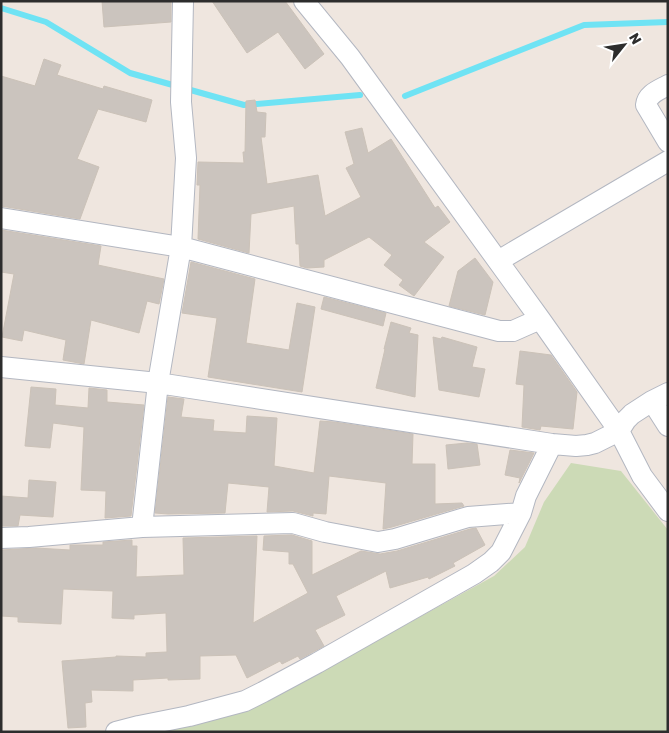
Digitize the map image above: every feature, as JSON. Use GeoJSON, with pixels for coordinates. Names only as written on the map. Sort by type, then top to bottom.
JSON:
{"type":"FeatureCollection","features":[{"type":"Feature","properties":{"kind":"street"},"geometry":{"type":"LineString","coordinates":[[142,527],[158,383],[181,247],[186,158],[181,102],[183,1]]}},
{"type":"Feature","properties":{"kind":"street"},"geometry":{"type":"LineString","coordinates":[[304,1],[350,57],[498,261],[619,431],[642,476],[668,511]]}},
{"type":"Feature","properties":{"kind":"street"},"geometry":{"type":"LineString","coordinates":[[668,85],[650,95],[646,106],[668,142]]}},
{"type":"Feature","properties":{"kind":"street"},"geometry":{"type":"LineString","coordinates":[[498,261],[668,161]]}},
{"type":"Feature","properties":{"kind":"street"},"geometry":{"type":"LineString","coordinates":[[1,218],[181,247],[499,332],[513,331],[540,320]]}},
{"type":"Feature","properties":{"kind":"street"},"geometry":{"type":"LineString","coordinates":[[1,367],[158,383],[552,444],[576,446],[595,443],[619,431],[632,414],[660,397],[668,426]]}},
{"type":"Feature","properties":{"kind":"street"},"geometry":{"type":"LineString","coordinates":[[116,732],[245,701],[270,689],[456,585],[491,562],[501,552],[552,444]]}},
{"type":"Feature","properties":{"kind":"street"},"geometry":{"type":"LineString","coordinates":[[1,538],[142,527],[293,523],[325,532],[378,542],[396,539],[468,517],[521,513]]}},
{"type":"Feature","properties":{"kind":"green space"},"geometry":{"type":"Polygon","coordinates":[[[571,463],[621,471],[668,530],[668,732],[151,732],[298,684],[494,576],[525,547],[544,502],[571,463]]]}},
{"type":"Feature","properties":{"kind":"building"},"geometry":{"type":"Polygon","coordinates":[[[102,1],[171,1],[171,22],[104,27],[102,1]]]}},
{"type":"Feature","properties":{"kind":"building"},"geometry":{"type":"Polygon","coordinates":[[[212,1],[285,1],[324,54],[305,69],[278,32],[247,53],[212,1]]]}},
{"type":"Feature","properties":{"kind":"building"},"geometry":{"type":"Polygon","coordinates":[[[44,59],[61,65],[57,75],[103,89],[104,86],[152,100],[146,122],[98,109],[77,159],[99,167],[80,219],[1,206],[1,76],[35,86],[44,59]]]}},
{"type":"Feature","properties":{"kind":"building"},"geometry":{"type":"Polygon","coordinates":[[[255,100],[257,112],[266,113],[265,137],[261,137],[267,184],[318,175],[325,216],[361,197],[346,168],[354,164],[345,132],[362,128],[368,153],[391,139],[435,208],[438,206],[450,222],[424,242],[444,257],[414,296],[399,285],[403,280],[384,265],[392,255],[369,237],[324,260],[324,267],[307,268],[300,266],[299,244],[296,244],[294,206],[251,214],[249,253],[198,239],[200,185],[197,185],[198,162],[244,163],[246,101],[255,100]]]}},
{"type":"Feature","properties":{"kind":"building"},"geometry":{"type":"Polygon","coordinates":[[[1,230],[101,246],[98,265],[164,279],[159,304],[147,301],[139,333],[91,320],[84,364],[63,360],[66,340],[24,330],[22,341],[2,337],[14,274],[1,272],[1,230]]]}},
{"type":"Feature","properties":{"kind":"building"},"geometry":{"type":"Polygon","coordinates":[[[475,258],[493,282],[485,315],[449,306],[458,271],[475,258]]]}},
{"type":"Feature","properties":{"kind":"building"},"geometry":{"type":"Polygon","coordinates":[[[191,262],[255,279],[246,343],[289,350],[297,303],[315,307],[302,392],[208,377],[217,318],[182,313],[191,262]]]}},
{"type":"Feature","properties":{"kind":"building"},"geometry":{"type":"Polygon","coordinates":[[[324,297],[386,313],[383,326],[321,309],[324,297]]]}},
{"type":"Feature","properties":{"kind":"building"},"geometry":{"type":"Polygon","coordinates":[[[391,322],[411,328],[409,333],[418,335],[415,397],[376,388],[391,322]]]}},
{"type":"Feature","properties":{"kind":"building"},"geometry":{"type":"Polygon","coordinates":[[[433,337],[441,339],[442,337],[477,347],[472,367],[485,369],[479,397],[439,390],[433,337]]]}},
{"type":"Feature","properties":{"kind":"building"},"geometry":{"type":"Polygon","coordinates":[[[520,351],[551,355],[577,392],[573,429],[541,426],[540,430],[522,427],[524,385],[516,384],[520,351]]]}},
{"type":"Feature","properties":{"kind":"building"},"geometry":{"type":"Polygon","coordinates":[[[31,387],[56,389],[55,405],[88,408],[89,388],[107,390],[107,402],[144,405],[131,516],[105,518],[106,491],[81,490],[84,427],[53,423],[50,448],[25,446],[31,387]]]}},
{"type":"Feature","properties":{"kind":"building"},"geometry":{"type":"Polygon","coordinates":[[[168,397],[184,399],[181,417],[214,420],[213,431],[246,433],[247,416],[277,418],[274,466],[314,473],[320,421],[413,434],[412,464],[435,464],[435,504],[462,503],[464,506],[383,529],[386,483],[329,476],[326,514],[313,513],[313,516],[293,511],[267,512],[269,487],[228,483],[225,513],[155,513],[168,397]]]}},
{"type":"Feature","properties":{"kind":"building"},"geometry":{"type":"Polygon","coordinates":[[[477,444],[480,465],[448,469],[446,445],[477,444]]]}},
{"type":"Feature","properties":{"kind":"building"},"geometry":{"type":"Polygon","coordinates":[[[510,450],[534,453],[519,483],[520,478],[505,475],[510,450]]]}},
{"type":"Feature","properties":{"kind":"building"},"geometry":{"type":"Polygon","coordinates":[[[29,480],[56,482],[53,517],[20,515],[18,526],[1,526],[1,496],[28,498],[29,480]]]}},
{"type":"Feature","properties":{"kind":"building"},"geometry":{"type":"Polygon","coordinates":[[[476,528],[485,545],[453,563],[455,566],[429,579],[428,577],[390,588],[386,571],[336,596],[345,615],[315,630],[324,646],[300,659],[298,656],[282,664],[280,661],[247,678],[236,655],[200,656],[200,679],[133,680],[133,691],[91,690],[92,702],[85,703],[86,727],[68,728],[62,661],[116,656],[146,657],[146,653],[167,652],[166,613],[134,615],[134,619],[112,618],[113,591],[63,589],[61,624],[18,622],[18,617],[1,616],[1,550],[36,548],[70,550],[70,545],[103,545],[103,542],[132,540],[132,546],[137,546],[136,577],[184,575],[183,538],[257,536],[253,623],[308,593],[293,564],[289,564],[289,552],[263,550],[264,536],[292,535],[312,541],[312,575],[361,551],[380,554],[397,551],[476,528]]]}},
{"type":"Feature","properties":{"kind":"waterway"},"geometry":{"type":"LineString","coordinates":[[1,8],[46,22],[130,73],[244,105],[360,95]]}},
{"type":"Feature","properties":{"kind":"waterway"},"geometry":{"type":"LineString","coordinates":[[405,96],[584,25],[668,22]]}}]}
